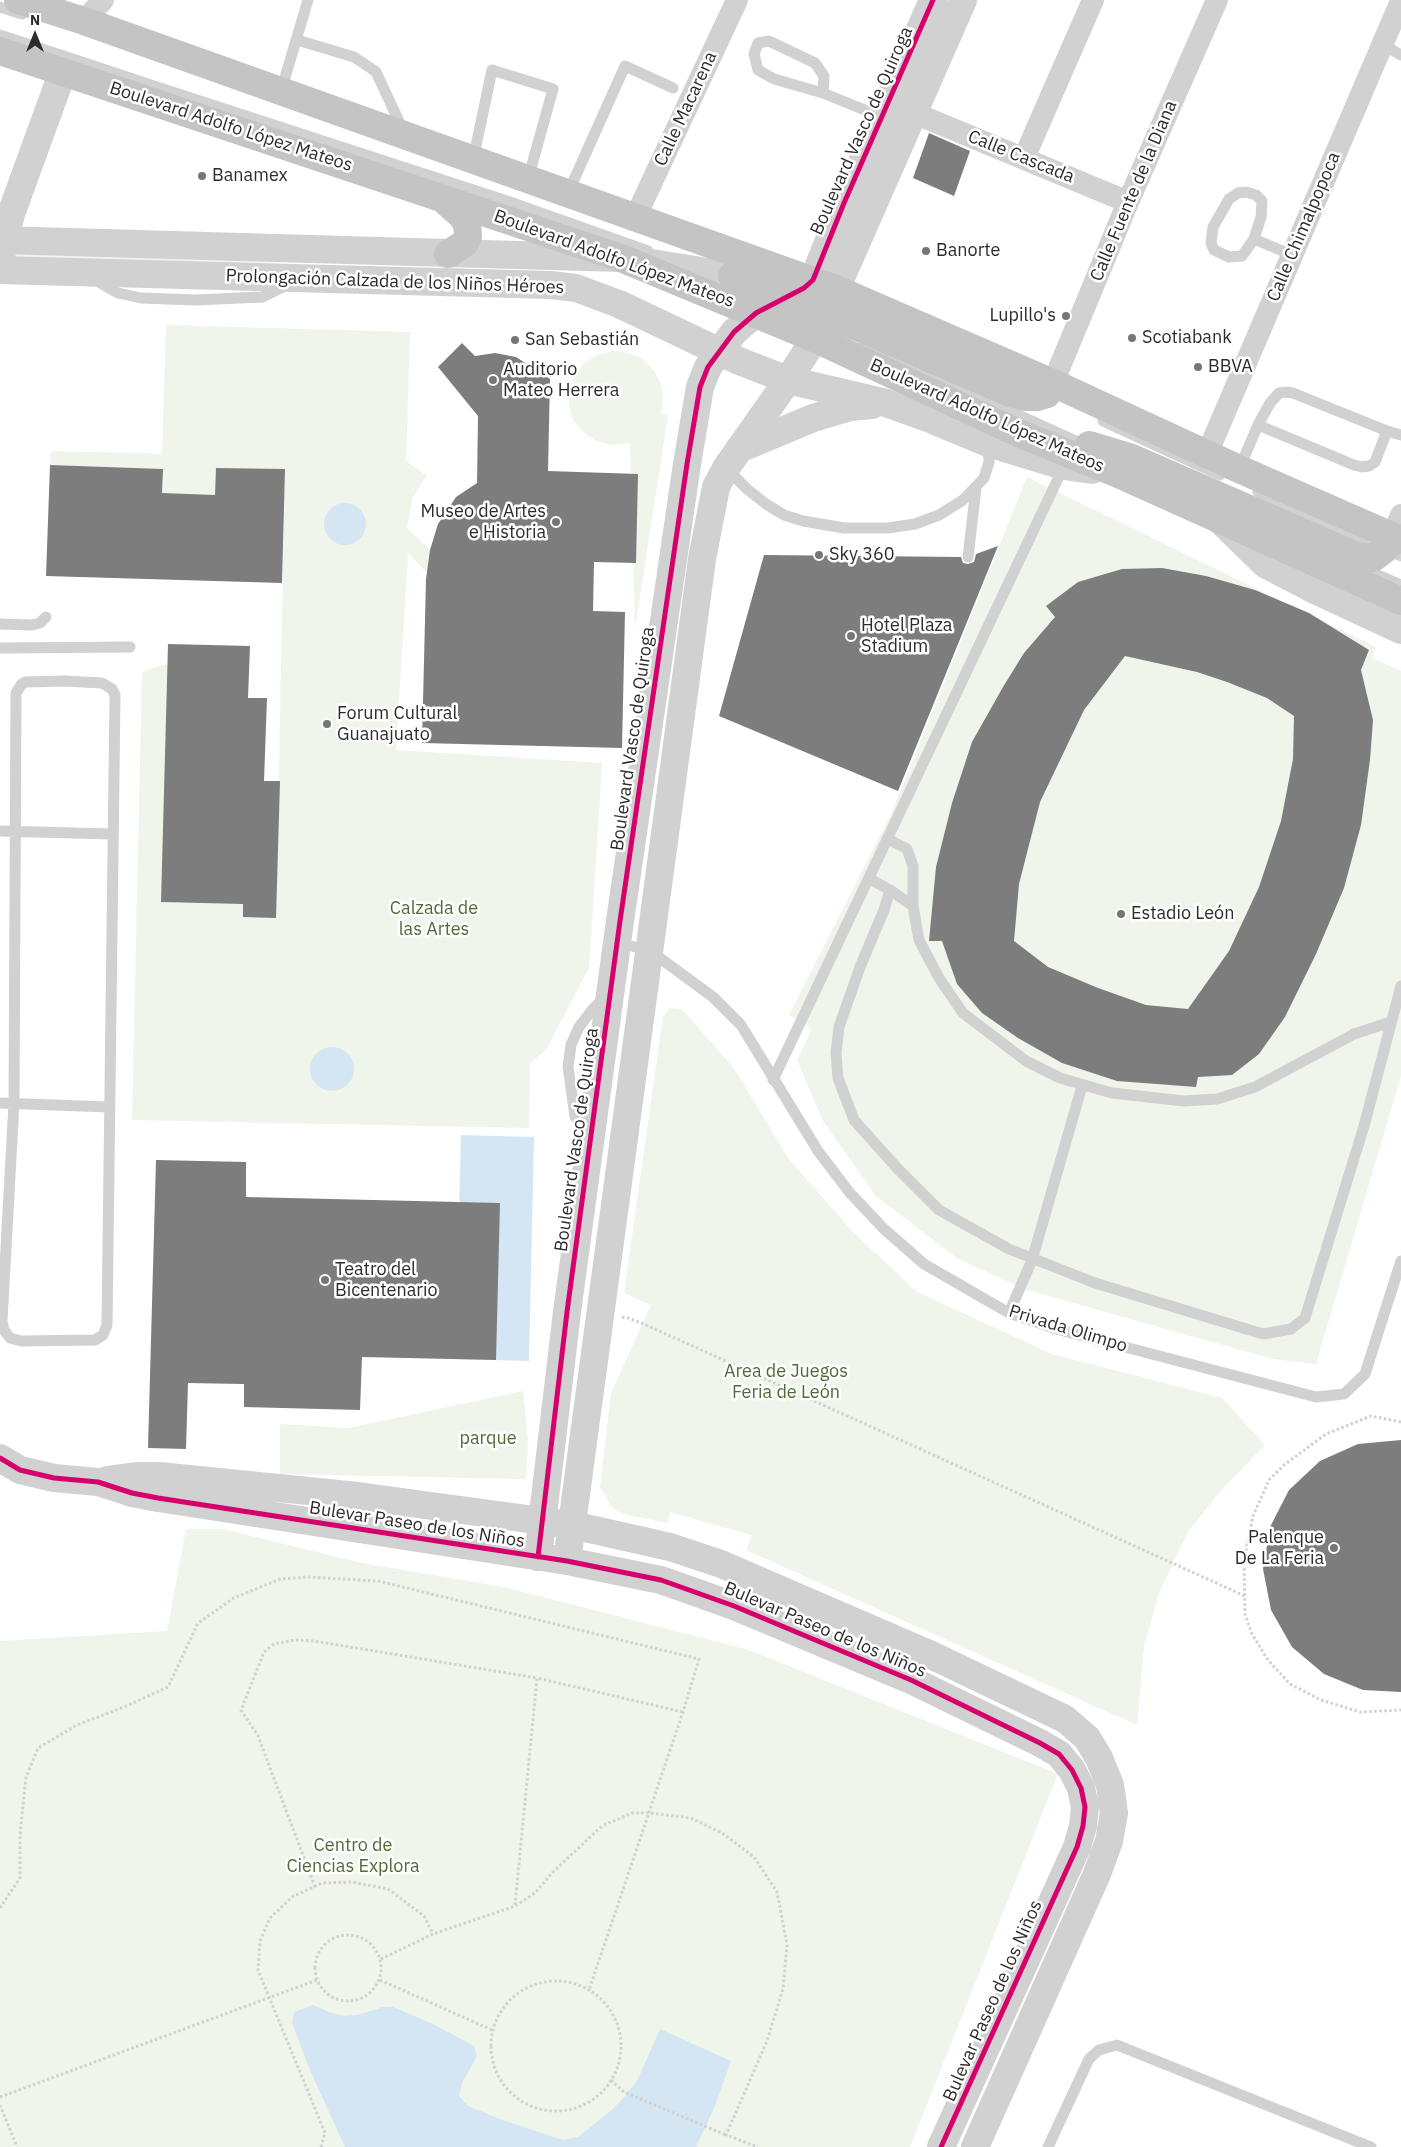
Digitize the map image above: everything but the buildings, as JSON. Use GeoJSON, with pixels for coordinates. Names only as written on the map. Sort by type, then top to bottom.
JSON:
{"type":"FeatureCollection","features":[{"type":"Feature","properties":{"kind":"main road","name":"Boulevard Adolfo López Mateos"},"geometry":{"type":"LineString","coordinates":[[25,8],[84,21],[635,218],[807,307],[1016,432],[1116,473],[1401,601]]}},
{"type":"Feature","properties":{"kind":"main road","name":"Boulevard Adolfo López Mateos"},"geometry":{"type":"LineString","coordinates":[[0,51],[621,258],[807,307],[1046,390],[1207,454],[1237,478],[1396,539]]}},
{"type":"Feature","properties":{"kind":"main road"},"geometry":{"type":"LineString","coordinates":[[441,197],[462,216],[466,224],[468,236],[465,244],[448,254]]}},
{"type":"Feature","properties":{"kind":"main road"},"geometry":{"type":"LineString","coordinates":[[732,276],[807,307]]}},
{"type":"Feature","properties":{"kind":"main road"},"geometry":{"type":"LineString","coordinates":[[1016,432],[1075,441],[1132,458],[1357,556],[1374,558],[1396,539]]}},
{"type":"Feature","properties":{"kind":"street"},"geometry":{"type":"LineString","coordinates":[[84,21],[103,0]]}},
{"type":"Feature","properties":{"kind":"street","name":"Calle Macarena"},"geometry":{"type":"LineString","coordinates":[[635,218],[737,0]]}},
{"type":"Feature","properties":{"kind":"street","name":"Boulevard Vasco de Quiroga"},"geometry":{"type":"LineString","coordinates":[[538,1557],[567,1312],[617,943],[698,396],[708,366],[718,350],[734,332],[807,307],[914,113],[934,34],[934,0]]}},
{"type":"Feature","properties":{"kind":"street","name":"Boulevard Vasco de Quiroga"},"geometry":{"type":"LineString","coordinates":[[567,1562],[702,559],[716,487],[733,458],[788,380],[807,307],[844,203],[882,117],[934,34],[963,0]]}},
{"type":"Feature","properties":{"kind":"street"},"geometry":{"type":"LineString","coordinates":[[1024,158],[1093,0]]}},
{"type":"Feature","properties":{"kind":"street","name":"Calle Fuente de la Diana"},"geometry":{"type":"LineString","coordinates":[[1046,390],[1217,0]]}},
{"type":"Feature","properties":{"kind":"street","name":"Calle Chimalpopoca"},"geometry":{"type":"LineString","coordinates":[[1207,454],[1292,255],[1392,50],[1401,0]]}},
{"type":"Feature","properties":{"kind":"street"},"geometry":{"type":"LineString","coordinates":[[1,247],[63,71]]}},
{"type":"Feature","properties":{"kind":"street","name":"Calle Cascada"},"geometry":{"type":"LineString","coordinates":[[914,113],[1128,202]]}},
{"type":"Feature","properties":{"kind":"street","name":"Prolongación Calzada de los Niños Héroes"},"geometry":{"type":"LineString","coordinates":[[1,247],[621,258],[732,276]]}},
{"type":"Feature","properties":{"kind":"street","name":"Prolongación Calzada de los Niños Héroes"},"geometry":{"type":"LineString","coordinates":[[0,270],[85,274],[551,285],[576,288],[619,304],[747,364],[788,380],[886,403],[988,443],[1064,466],[1116,473]]}},
{"type":"Feature","properties":{"kind":"street"},"geometry":{"type":"LineString","coordinates":[[733,458],[813,418],[850,407],[886,403]]}},
{"type":"Feature","properties":{"kind":"street"},"geometry":{"type":"LineString","coordinates":[[1221,520],[1266,564],[1315,590],[1401,630]]}},
{"type":"Feature","properties":{"kind":"street","name":"Bulevar Paseo de los Niños"},"geometry":{"type":"LineString","coordinates":[[0,1458],[20,1470],[54,1478],[98,1482],[132,1493],[158,1498],[538,1557],[661,1580],[734,1606],[912,1680],[1023,1734],[1059,1754],[1072,1770],[1081,1788],[1085,1807],[1083,1826],[1077,1847],[941,2147]]}},
{"type":"Feature","properties":{"kind":"street","name":"Bulevar Paseo de los Niños"},"geometry":{"type":"LineString","coordinates":[[98,1482],[136,1476],[159,1476],[358,1496],[572,1525],[670,1547],[721,1564],[927,1653],[1043,1707],[1064,1719],[1087,1738],[1099,1758],[1110,1785],[1114,1813],[1109,1841],[1097,1874],[975,2147]]}},
{"type":"Feature","properties":{"kind":"lane"},"geometry":{"type":"LineString","coordinates":[[281,91],[308,0]]}},
{"type":"Feature","properties":{"kind":"lane"},"geometry":{"type":"LineString","coordinates":[[0,7],[25,8]]}},
{"type":"Feature","properties":{"kind":"lane"},"geometry":{"type":"LineString","coordinates":[[0,34],[507,201],[702,272],[807,307],[886,324]]}},
{"type":"Feature","properties":{"kind":"lane"},"geometry":{"type":"LineString","coordinates":[[297,40],[354,57],[372,68],[376,72],[406,136]]}},
{"type":"Feature","properties":{"kind":"lane"},"geometry":{"type":"LineString","coordinates":[[823,93],[824,76],[815,63],[769,41],[758,43],[754,54],[758,70],[774,80],[823,93],[882,117]]}},
{"type":"Feature","properties":{"kind":"lane"},"geometry":{"type":"LineString","coordinates":[[568,193],[625,66],[673,88]]}},
{"type":"Feature","properties":{"kind":"lane"},"geometry":{"type":"LineString","coordinates":[[472,160],[492,70],[553,89],[528,179]]}},
{"type":"Feature","properties":{"kind":"lane"},"geometry":{"type":"LineString","coordinates":[[211,79],[807,307]]}},
{"type":"Feature","properties":{"kind":"lane"},"geometry":{"type":"LineString","coordinates":[[1238,193],[1256,195],[1262,201],[1261,217],[1254,239],[1242,256],[1237,257],[1221,254],[1214,250],[1211,243],[1213,227],[1221,211],[1229,199],[1238,193]]}},
{"type":"Feature","properties":{"kind":"lane"},"geometry":{"type":"LineString","coordinates":[[1254,239],[1292,255]]}},
{"type":"Feature","properties":{"kind":"lane"},"geometry":{"type":"LineString","coordinates":[[850,338],[1075,441],[1401,585]]}},
{"type":"Feature","properties":{"kind":"lane"},"geometry":{"type":"LineString","coordinates":[[1089,414],[1237,478],[1258,424],[1276,396],[1286,392],[1401,435]]}},
{"type":"Feature","properties":{"kind":"lane"},"geometry":{"type":"LineString","coordinates":[[1258,424],[1362,467],[1370,466],[1375,462],[1387,431]]}},
{"type":"Feature","properties":{"kind":"lane"},"geometry":{"type":"LineString","coordinates":[[733,458],[760,499],[784,515],[803,521],[844,528],[888,528],[915,524],[939,515],[963,500],[984,478],[989,462],[988,443]]}},
{"type":"Feature","properties":{"kind":"lane"},"geometry":{"type":"LineString","coordinates":[[774,1080],[1064,466]]}},
{"type":"Feature","properties":{"kind":"lane"},"geometry":{"type":"LineString","coordinates":[[968,557],[976,488]]}},
{"type":"Feature","properties":{"kind":"lane"},"geometry":{"type":"LineString","coordinates":[[0,624],[40,624],[46,616]]}},
{"type":"Feature","properties":{"kind":"lane"},"geometry":{"type":"LineString","coordinates":[[0,648],[130,647]]}},
{"type":"Feature","properties":{"kind":"lane"},"geometry":{"type":"LineString","coordinates":[[64,681],[102,683],[112,689],[114,695],[112,834],[107,1325],[103,1335],[95,1340],[21,1341],[10,1338],[4,1330],[2,1321],[14,1103],[16,693],[21,684],[25,682],[64,681]]}},
{"type":"Feature","properties":{"kind":"lane"},"geometry":{"type":"LineString","coordinates":[[0,831],[112,834]]}},
{"type":"Feature","properties":{"kind":"lane"},"geometry":{"type":"LineString","coordinates":[[888,839],[907,850],[913,866],[914,906],[919,940],[939,978],[963,1013],[1026,1061],[1060,1078],[1082,1086],[1112,1093],[1184,1101],[1217,1099],[1255,1087],[1354,1034],[1391,1022]]}},
{"type":"Feature","properties":{"kind":"lane"},"geometry":{"type":"LineString","coordinates":[[870,879],[914,906]]}},
{"type":"Feature","properties":{"kind":"lane"},"geometry":{"type":"LineString","coordinates":[[890,890],[839,1027],[836,1053],[838,1078],[854,1120],[897,1168],[939,1210],[1009,1249],[1032,1260],[1095,1283],[1263,1334],[1291,1328],[1305,1318],[1364,1126],[1401,986]]}},
{"type":"Feature","properties":{"kind":"lane","name":"Privada Olimpo"},"geometry":{"type":"LineString","coordinates":[[617,943],[649,950],[713,997],[741,1025],[818,1151],[850,1193],[884,1230],[924,1264],[1010,1313],[1060,1330],[1316,1396],[1344,1394],[1365,1374],[1401,1261]]}},
{"type":"Feature","properties":{"kind":"lane"},"geometry":{"type":"LineString","coordinates":[[1010,1313],[1032,1260],[1082,1086]]}},
{"type":"Feature","properties":{"kind":"lane"},"geometry":{"type":"LineString","coordinates":[[0,1103],[108,1107]]}},
{"type":"Feature","properties":{"kind":"lane"},"geometry":{"type":"LineString","coordinates":[[1048,2147],[1089,2059],[1099,2050],[1117,2045],[1371,2147]]}},
{"type":"Feature","properties":{"kind":"path"},"geometry":{"type":"LineString","coordinates":[[599,1316],[628,1318],[636,1321],[1245,1596]]}},
{"type":"Feature","properties":{"kind":"path"},"geometry":{"type":"LineString","coordinates":[[1401,1422],[1371,1416],[1326,1434],[1301,1451],[1269,1480],[1253,1516],[1244,1560],[1245,1614],[1252,1634],[1268,1660],[1290,1684],[1321,1700],[1360,1712],[1401,1710]]}},
{"type":"Feature","properties":{"kind":"path"},"geometry":{"type":"LineString","coordinates":[[0,1908],[20,1878],[20,1835],[26,1777],[38,1748],[78,1725],[168,1687],[198,1624],[234,1598],[280,1579],[308,1577],[378,1581],[698,1659],[683,1712],[589,1990]]}},
{"type":"Feature","properties":{"kind":"path"},"geometry":{"type":"LineString","coordinates":[[315,1886],[258,1736],[241,1710],[264,1652],[274,1644],[295,1640],[314,1641],[537,1678],[683,1712]]}},
{"type":"Feature","properties":{"kind":"path"},"geometry":{"type":"LineString","coordinates":[[515,1906],[537,1678]]}},
{"type":"Feature","properties":{"kind":"path"},"geometry":{"type":"LineString","coordinates":[[381,1959],[433,1934],[515,1906],[535,1893],[553,1872],[602,1826],[632,1813],[691,1818],[722,1833],[754,1857],[777,1892],[788,1945],[784,1989],[767,2040],[726,2135]]}},
{"type":"Feature","properties":{"kind":"path"},"geometry":{"type":"LineString","coordinates":[[321,2147],[325,2133],[258,1970],[260,1941],[270,1918],[292,1897],[315,1886],[352,1882],[388,1889],[424,1916],[433,1934]]}},
{"type":"Feature","properties":{"kind":"path"},"geometry":{"type":"LineString","coordinates":[[355,1935],[369,1942],[376,1949],[381,1959],[382,1970],[380,1980],[374,1990],[356,2000],[344,2001],[333,1998],[324,1991],[317,1980],[315,1971],[316,1959],[320,1949],[328,1941],[338,1936],[355,1935]]}},
{"type":"Feature","properties":{"kind":"path"},"geometry":{"type":"LineString","coordinates":[[0,2097],[317,1980]]}},
{"type":"Feature","properties":{"kind":"path"},"geometry":{"type":"LineString","coordinates":[[380,1980],[492,2030]]}},
{"type":"Feature","properties":{"kind":"path"},"geometry":{"type":"LineString","coordinates":[[550,1981],[570,1983],[589,1990],[605,2004],[616,2021],[621,2040],[619,2061],[611,2080],[598,2096],[580,2106],[561,2111],[540,2109],[521,2101],[506,2088],[495,2070],[490,2050],[492,2030],[500,2012],[513,1996],[531,1986],[550,1981]]}},
{"type":"Feature","properties":{"kind":"path"},"geometry":{"type":"LineString","coordinates":[[611,2080],[624,2092],[711,2130],[758,2147]]}},
{"type":"Feature","properties":{"kind":"path"},"geometry":{"type":"LineString","coordinates":[[0,2105],[17,2147]]}},
{"type":"Feature","properties":{"kind":"green space"},"geometry":{"type":"Polygon","coordinates":[[[0,254],[398,262],[0,264],[0,254]]]}},
{"type":"Feature","properties":{"kind":"green space","name":"Calzada de las Artes"},"geometry":{"type":"Polygon","coordinates":[[[166,325],[410,332],[406,461],[427,476],[413,497],[407,528],[430,550],[427,573],[408,553],[396,750],[602,763],[589,968],[546,1050],[530,1063],[529,1128],[132,1120],[142,672],[168,663],[162,902],[243,904],[276,918],[285,469],[216,468],[215,517],[162,493],[163,469],[50,465],[51,451],[162,454],[166,325]]]}},
{"type":"Feature","properties":{"kind":"green space"},"geometry":{"type":"Polygon","coordinates":[[[613,351],[628,353],[643,359],[654,370],[661,384],[663,399],[661,414],[668,415],[635,629],[630,443],[611,445],[596,441],[583,432],[573,420],[569,405],[569,390],[575,375],[584,363],[598,355],[613,351]]]}},
{"type":"Feature","properties":{"kind":"green space","name":"Estadio León"},"geometry":{"type":"Polygon","coordinates":[[[1027,477],[1376,647],[1372,658],[1401,671],[1401,1076],[1316,1364],[1273,1359],[1027,1290],[958,1259],[876,1196],[823,1121],[797,1060],[812,1029],[789,1015],[892,812],[1027,477]]]}},
{"type":"Feature","properties":{"kind":"green space","name":"Area de Juegos Feria de León"},"geometry":{"type":"Polygon","coordinates":[[[669,1008],[682,1009],[734,1068],[788,1158],[853,1232],[917,1292],[1052,1354],[1222,1398],[1265,1445],[1223,1488],[1188,1532],[1159,1593],[1144,1647],[1137,1725],[746,1550],[752,1535],[670,1512],[667,1523],[623,1514],[612,1507],[600,1487],[611,1393],[651,1305],[624,1293],[663,1017],[669,1008]]]}},
{"type":"Feature","properties":{"kind":"green space","name":"parque"},"geometry":{"type":"Polygon","coordinates":[[[523,1391],[528,1440],[526,1479],[280,1474],[280,1424],[349,1428],[523,1391]]]}},
{"type":"Feature","properties":{"kind":"green space","name":"Centro de Ciencias Explora"},"geometry":{"type":"Polygon","coordinates":[[[186,1529],[223,1529],[362,1563],[504,1587],[749,1650],[1058,1774],[910,2147],[0,2147],[0,1641],[167,1631],[186,1529]]]}},
{"type":"Feature","properties":{"kind":"water"},"geometry":{"type":"Polygon","coordinates":[[[349,503],[357,506],[363,512],[366,524],[363,536],[357,542],[341,545],[333,542],[327,536],[324,520],[327,512],[333,506],[349,503]]]}},
{"type":"Feature","properties":{"kind":"water"},"geometry":{"type":"Polygon","coordinates":[[[336,1047],[348,1053],[353,1060],[353,1078],[348,1085],[341,1090],[328,1091],[320,1088],[313,1081],[310,1065],[313,1057],[320,1050],[336,1047]]]}},
{"type":"Feature","properties":{"kind":"water"},"geometry":{"type":"Polygon","coordinates":[[[461,1135],[534,1137],[529,1361],[455,1359],[461,1135]]]}},
{"type":"Feature","properties":{"kind":"water"},"geometry":{"type":"Polygon","coordinates":[[[313,2005],[344,2016],[358,2015],[383,2007],[393,2007],[433,2024],[474,2046],[477,2056],[462,2083],[459,2096],[468,2106],[563,2140],[578,2137],[613,2109],[626,2095],[638,2079],[660,2029],[731,2061],[714,2108],[696,2147],[345,2147],[309,2068],[292,2022],[294,2012],[313,2005]]]}},
{"type":"Feature","properties":{"kind":"cycle path"},"geometry":{"type":"LineString","coordinates":[[538,1557],[567,1312],[620,921],[700,387],[708,367],[734,332],[756,313],[804,288],[813,280],[844,203],[933,0]]}},
{"type":"Feature","properties":{"kind":"cycle path"},"geometry":{"type":"LineString","coordinates":[[0,1458],[20,1470],[54,1478],[98,1482],[132,1493],[158,1498],[567,1561],[661,1580],[734,1606],[911,1680],[1059,1754],[1072,1770],[1081,1788],[1085,1807],[1083,1826],[1077,1847],[941,2147]]}},
{"type":"Feature","properties":{"kind":"place","name":"Banamex"},"geometry":{"type":"Point","coordinates":[202,176]}},
{"type":"Feature","properties":{"kind":"place","name":"Banorte"},"geometry":{"type":"Point","coordinates":[926,251]}},
{"type":"Feature","properties":{"kind":"place","name":"Lupillo's"},"geometry":{"type":"Point","coordinates":[1066,316]}},
{"type":"Feature","properties":{"kind":"place","name":"Scotiabank"},"geometry":{"type":"Point","coordinates":[1132,338]}},
{"type":"Feature","properties":{"kind":"place","name":"San Sebastián"},"geometry":{"type":"Point","coordinates":[515,340]}},
{"type":"Feature","properties":{"kind":"place","name":"BBVA"},"geometry":{"type":"Point","coordinates":[1198,367]}},
{"type":"Feature","properties":{"kind":"place","name":"Auditorio Mateo Herrera"},"geometry":{"type":"Point","coordinates":[493,380]}},
{"type":"Feature","properties":{"kind":"place","name":"Museo de Artes e Historia"},"geometry":{"type":"Point","coordinates":[556,522]}},
{"type":"Feature","properties":{"kind":"place","name":"Sky 360"},"geometry":{"type":"Point","coordinates":[819,555]}},
{"type":"Feature","properties":{"kind":"place","name":"Hotel Plaza Stadium"},"geometry":{"type":"Point","coordinates":[851,636]}},
{"type":"Feature","properties":{"kind":"place","name":"Forum Cultural Guanajuato"},"geometry":{"type":"Point","coordinates":[327,724]}},
{"type":"Feature","properties":{"kind":"place","name":"Estadio León"},"geometry":{"type":"Point","coordinates":[1121,914]}},
{"type":"Feature","properties":{"kind":"place","name":"Teatro del Bicentenario"},"geometry":{"type":"Point","coordinates":[325,1280]}},
{"type":"Feature","properties":{"kind":"place","name":"Palenque De La Feria"},"geometry":{"type":"Point","coordinates":[1334,1548]}}]}
